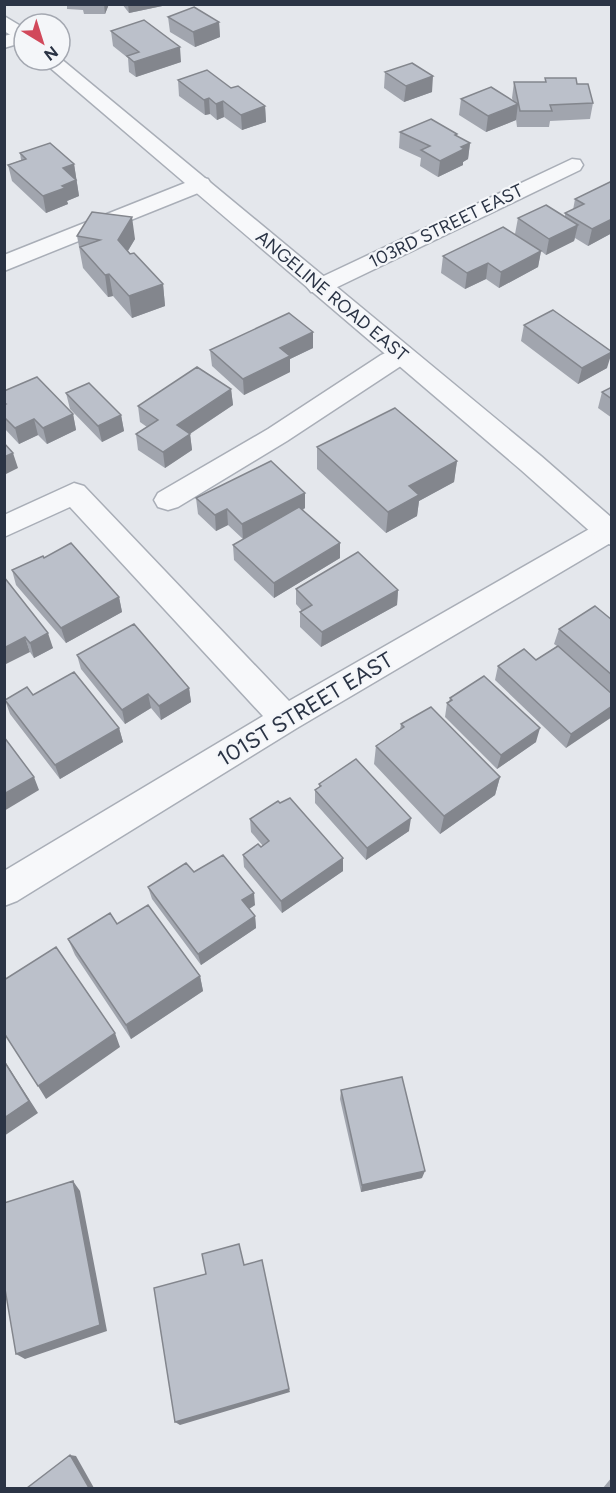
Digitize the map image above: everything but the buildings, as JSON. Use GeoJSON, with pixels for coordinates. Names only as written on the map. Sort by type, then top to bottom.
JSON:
{"type":"FeatureCollection","features":[{"type":"Feature","properties":{"kind":"street","name":"ANGELINE ROAD EAST"},"geometry":{"type":"LineString","coordinates":[[65,72],[610,533]]}},
{"type":"Feature","properties":{"kind":"street","name":"103RD STREET EAST"},"geometry":{"type":"LineString","coordinates":[[319,287],[572,165]]}},
{"type":"Feature","properties":{"kind":"street"},"geometry":{"type":"LineString","coordinates":[[4,264],[200,184]]}},
{"type":"Feature","properties":{"kind":"street"},"geometry":{"type":"LineString","coordinates":[[168,500],[258,448],[317,410],[369,372],[401,354]]}},
{"type":"Feature","properties":{"kind":"street"},"geometry":{"type":"LineString","coordinates":[[4,527],[74,493],[286,719]]}},
{"type":"Feature","properties":{"kind":"street","name":"101ST STREET EAST"},"geometry":{"type":"LineString","coordinates":[[4,890],[286,719],[610,533]]}}]}
